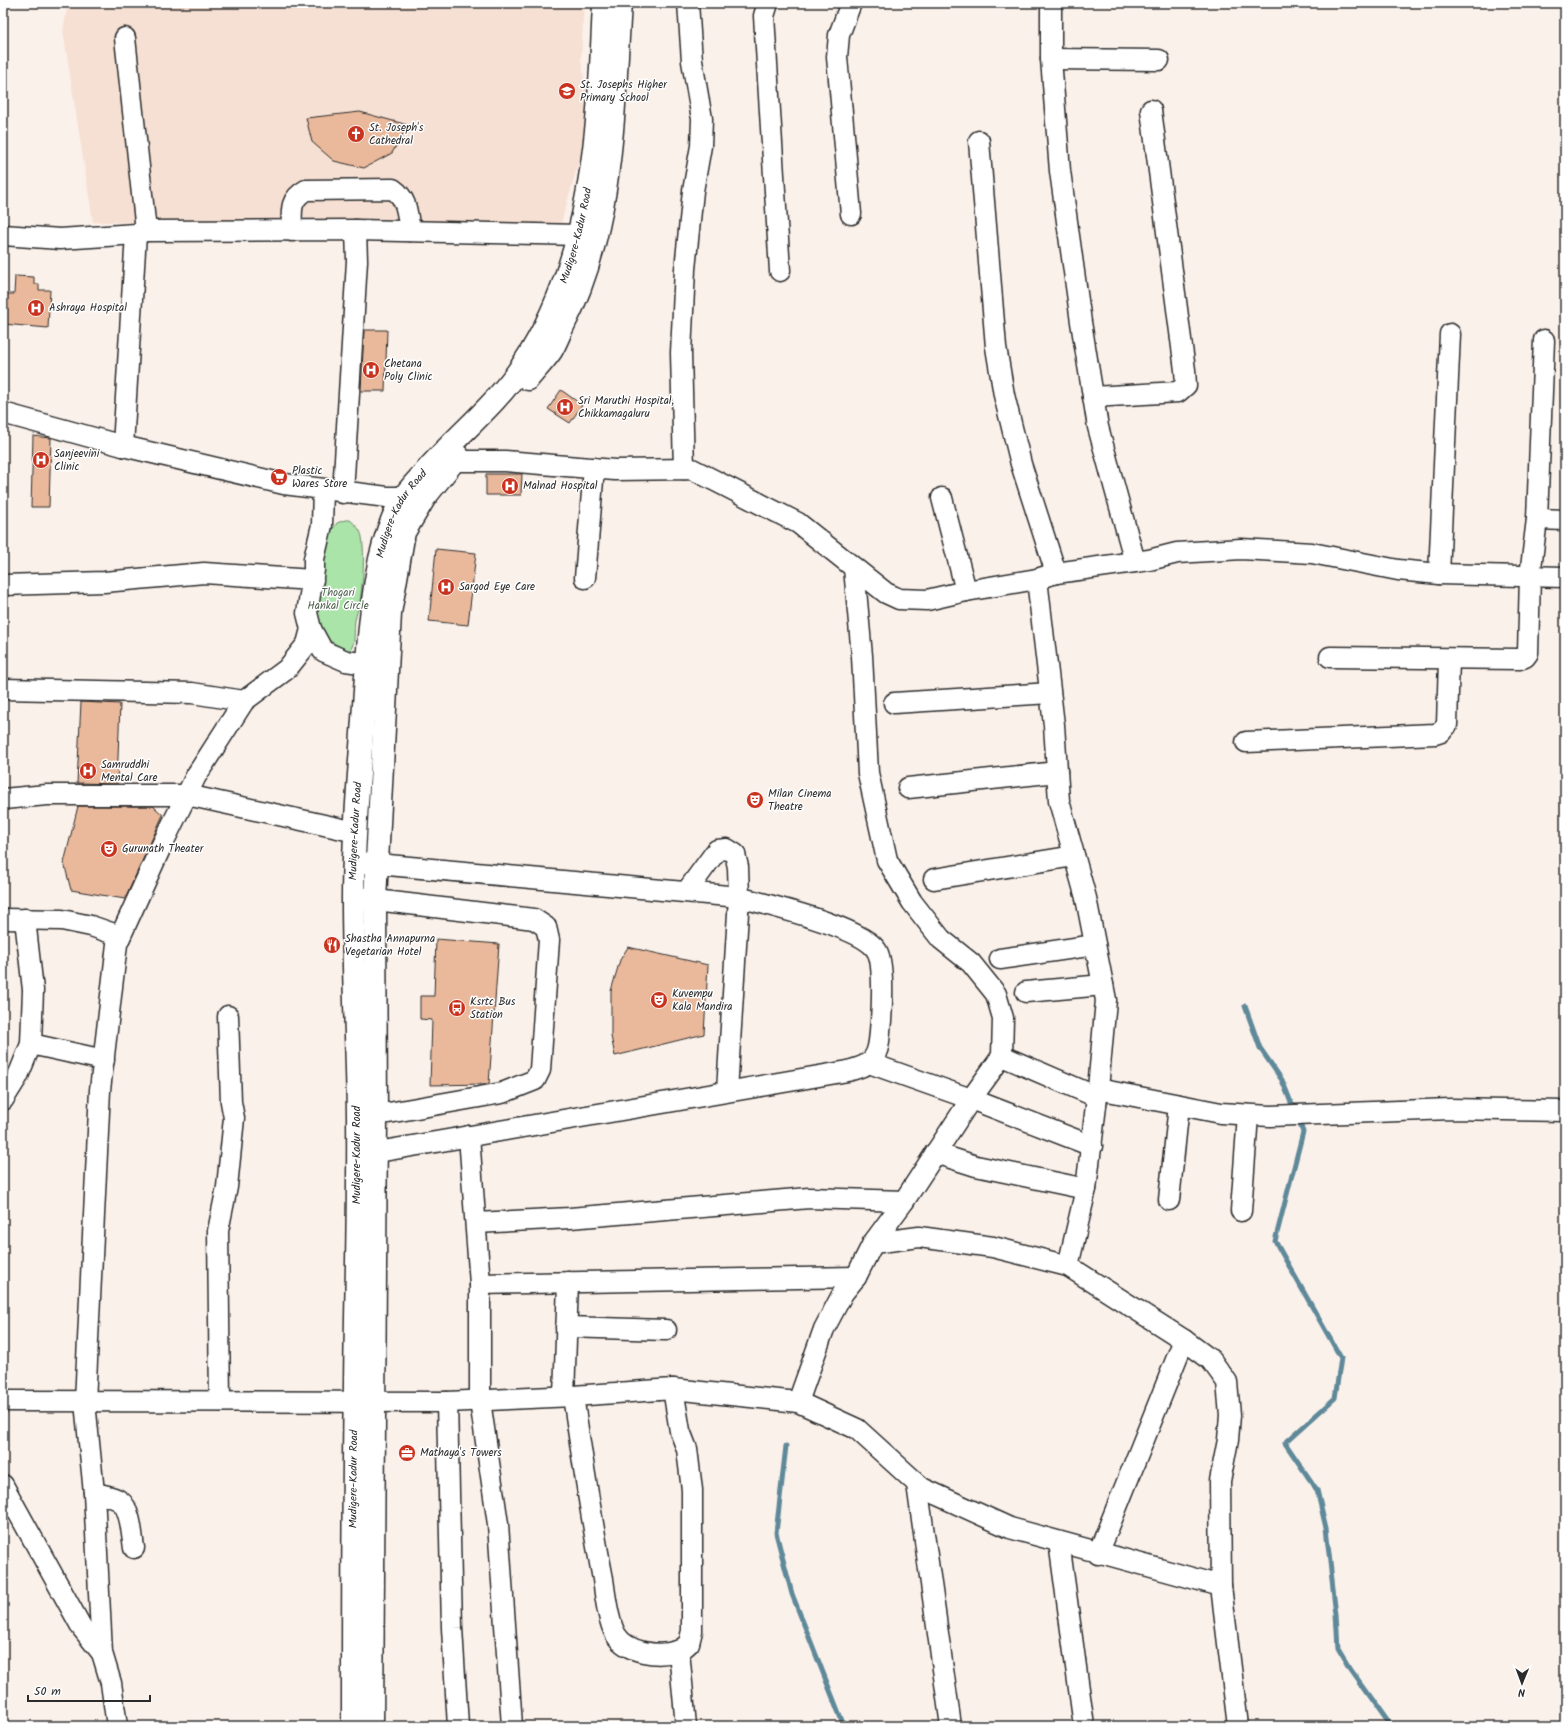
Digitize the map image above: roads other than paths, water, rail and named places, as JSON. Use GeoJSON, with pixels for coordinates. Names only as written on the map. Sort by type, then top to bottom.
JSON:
{"type":"FeatureCollection","features":[{"type":"Feature","properties":{"kind":"highway","name":"Mudigere-Kadur Road"},"geometry":{"type":"LineString","coordinates":[[367,1117],[353,897],[367,664],[374,590],[381,554],[391,521],[415,497],[520,370],[538,341],[556,306],[568,274],[579,235],[589,181],[596,130],[604,3]]}},
{"type":"Feature","properties":{"kind":"highway","name":"Mudigere-Kadur Road"},"geometry":{"type":"LineString","coordinates":[[444,461],[501,414],[551,351],[579,295],[591,256],[603,207],[613,109],[620,3]]}},
{"type":"Feature","properties":{"kind":"highway","name":"Mudigere-Kadur Road"},"geometry":{"type":"LineString","coordinates":[[353,1726],[364,1402],[367,1117],[375,900],[390,614],[393,589],[404,532],[415,497]]}},
{"type":"Feature","properties":{"kind":"highway","name":"Mudigere-Kadur Road"},"geometry":{"type":"LineString","coordinates":[[364,1402],[372,1726]]}},
{"type":"Feature","properties":{"kind":"street"},"geometry":{"type":"LineString","coordinates":[[684,469],[681,353],[685,269],[693,191],[701,146],[702,119],[692,61],[688,3]]}},
{"type":"Feature","properties":{"kind":"street"},"geometry":{"type":"LineString","coordinates":[[768,3],[764,16],[780,271]]}},
{"type":"Feature","properties":{"kind":"street"},"geometry":{"type":"LineString","coordinates":[[851,3],[839,35],[837,57],[851,214]]}},
{"type":"Feature","properties":{"kind":"street"},"geometry":{"type":"LineString","coordinates":[[1051,3],[1051,59],[1060,171],[1093,397],[1098,427],[1135,562]]}},
{"type":"Feature","properties":{"kind":"street"},"geometry":{"type":"LineString","coordinates":[[123,446],[141,232],[125,38]]}},
{"type":"Feature","properties":{"kind":"street"},"geometry":{"type":"LineString","coordinates":[[1051,59],[1159,60]]}},
{"type":"Feature","properties":{"kind":"street"},"geometry":{"type":"LineString","coordinates":[[1093,397],[1178,392],[1186,385],[1151,110]]}},
{"type":"Feature","properties":{"kind":"street"},"geometry":{"type":"LineString","coordinates":[[979,141],[996,347],[1004,395],[1021,464],[1056,573]]}},
{"type":"Feature","properties":{"kind":"street"},"geometry":{"type":"LineString","coordinates":[[292,231],[293,201],[298,194],[306,190],[394,189],[401,194],[405,203],[410,231]]}},
{"type":"Feature","properties":{"kind":"street"},"geometry":{"type":"LineString","coordinates":[[3,235],[60,239],[141,232],[356,230],[579,235]]}},
{"type":"Feature","properties":{"kind":"street"},"geometry":{"type":"LineString","coordinates":[[343,493],[357,261],[356,230]]}},
{"type":"Feature","properties":{"kind":"street"},"geometry":{"type":"LineString","coordinates":[[1439,574],[1450,334]]}},
{"type":"Feature","properties":{"kind":"street"},"geometry":{"type":"LineString","coordinates":[[1330,657],[1519,659],[1525,657],[1528,653],[1530,576],[1537,519],[1544,340]]}},
{"type":"Feature","properties":{"kind":"street"},"geometry":{"type":"LineString","coordinates":[[3,414],[123,446],[284,484],[343,493],[386,497],[415,497]]}},
{"type":"Feature","properties":{"kind":"street"},"geometry":{"type":"LineString","coordinates":[[444,461],[506,461],[615,470],[692,469],[798,523],[886,593],[899,599],[927,600],[1056,573],[1135,562],[1177,553],[1241,549],[1312,552],[1398,570],[1439,574],[1565,577]]}},
{"type":"Feature","properties":{"kind":"street"},"geometry":{"type":"LineString","coordinates":[[585,578],[594,468]]}},
{"type":"Feature","properties":{"kind":"street"},"geometry":{"type":"LineString","coordinates":[[323,490],[322,525],[314,559],[307,613],[311,629],[323,651],[346,661],[367,664]]}},
{"type":"Feature","properties":{"kind":"street"},"geometry":{"type":"LineString","coordinates":[[942,498],[966,591]]}},
{"type":"Feature","properties":{"kind":"street"},"geometry":{"type":"LineString","coordinates":[[1537,519],[1565,520]]}},
{"type":"Feature","properties":{"kind":"street"},"geometry":{"type":"LineString","coordinates":[[798,1402],[824,1329],[843,1293],[856,1277],[873,1243],[904,1201],[971,1098],[1002,1056],[1003,1018],[996,994],[971,963],[941,939],[912,902],[887,860],[868,773],[862,656],[854,568]]}},
{"type":"Feature","properties":{"kind":"street"},"geometry":{"type":"LineString","coordinates":[[3,585],[104,582],[204,574],[312,580]]}},
{"type":"Feature","properties":{"kind":"street"},"geometry":{"type":"LineString","coordinates":[[1037,578],[1050,693],[1059,801],[1086,898],[1106,1000],[1098,1093],[1086,1190],[1068,1266]]}},
{"type":"Feature","properties":{"kind":"street"},"geometry":{"type":"LineString","coordinates":[[117,1726],[111,1683],[102,1653],[94,1493],[85,1402],[100,1090],[117,944],[160,849],[196,776],[244,701],[287,669],[308,644],[311,629]]}},
{"type":"Feature","properties":{"kind":"street"},"geometry":{"type":"LineString","coordinates":[[1246,742],[1435,734],[1441,732],[1447,725],[1449,659]]}},
{"type":"Feature","properties":{"kind":"street"},"geometry":{"type":"LineString","coordinates":[[3,689],[192,693],[244,701]]}},
{"type":"Feature","properties":{"kind":"street"},"geometry":{"type":"LineString","coordinates":[[894,703],[1050,693]]}},
{"type":"Feature","properties":{"kind":"street"},"geometry":{"type":"LineString","coordinates":[[908,788],[1057,772]]}},
{"type":"Feature","properties":{"kind":"street"},"geometry":{"type":"LineString","coordinates":[[3,799],[47,795],[187,794],[356,832]]}},
{"type":"Feature","properties":{"kind":"street"},"geometry":{"type":"LineString","coordinates":[[687,891],[717,850],[727,849],[735,854],[738,867],[739,897],[727,1091]]}},
{"type":"Feature","properties":{"kind":"street"},"geometry":{"type":"LineString","coordinates":[[934,879],[1074,856]]}},
{"type":"Feature","properties":{"kind":"street"},"geometry":{"type":"LineString","coordinates":[[355,862],[687,891],[739,897],[837,926],[861,937],[877,950],[881,965],[881,1016],[877,1052],[869,1063],[848,1071],[367,1153]]}},
{"type":"Feature","properties":{"kind":"street"},"geometry":{"type":"LineString","coordinates":[[353,897],[534,919],[546,926],[549,940],[540,1070],[535,1080],[502,1093],[367,1117]]}},
{"type":"Feature","properties":{"kind":"street"},"geometry":{"type":"LineString","coordinates":[[3,919],[69,922],[91,926],[120,936]]}},
{"type":"Feature","properties":{"kind":"street"},"geometry":{"type":"LineString","coordinates":[[3,1100],[18,1076],[31,1044],[33,990],[26,919]]}},
{"type":"Feature","properties":{"kind":"street"},"geometry":{"type":"LineString","coordinates":[[1000,959],[1095,945]]}},
{"type":"Feature","properties":{"kind":"street"},"geometry":{"type":"LineString","coordinates":[[1026,992],[1103,985]]}},
{"type":"Feature","properties":{"kind":"street"},"geometry":{"type":"LineString","coordinates":[[220,1401],[218,1231],[226,1187],[234,1118],[231,1102],[228,1016]]}},
{"type":"Feature","properties":{"kind":"street"},"geometry":{"type":"LineString","coordinates":[[31,1044],[104,1060]]}},
{"type":"Feature","properties":{"kind":"street"},"geometry":{"type":"LineString","coordinates":[[1002,1056],[1098,1093],[1221,1113],[1285,1116],[1450,1108],[1565,1111]]}},
{"type":"Feature","properties":{"kind":"street"},"geometry":{"type":"LineString","coordinates":[[869,1063],[971,1098],[1092,1146]]}},
{"type":"Feature","properties":{"kind":"street"},"geometry":{"type":"LineString","coordinates":[[1169,1200],[1178,1105]]}},
{"type":"Feature","properties":{"kind":"street"},"geometry":{"type":"LineString","coordinates":[[1241,1211],[1248,1115]]}},
{"type":"Feature","properties":{"kind":"street"},"geometry":{"type":"LineString","coordinates":[[469,1136],[480,1284],[480,1401],[498,1524],[512,1726]]}},
{"type":"Feature","properties":{"kind":"street"},"geometry":{"type":"LineString","coordinates":[[936,1153],[976,1166],[1086,1190]]}},
{"type":"Feature","properties":{"kind":"street"},"geometry":{"type":"LineString","coordinates":[[476,1223],[570,1218],[809,1198],[904,1201]]}},
{"type":"Feature","properties":{"kind":"street"},"geometry":{"type":"LineString","coordinates":[[873,1243],[919,1237],[993,1247],[1068,1266],[1184,1340],[1211,1360],[1227,1382],[1230,1415],[1228,1440],[1220,1481],[1221,1586],[1238,1726]]}},
{"type":"Feature","properties":{"kind":"street"},"geometry":{"type":"LineString","coordinates":[[480,1284],[856,1277]]}},
{"type":"Feature","properties":{"kind":"street"},"geometry":{"type":"LineString","coordinates":[[568,1282],[566,1327],[569,1396],[610,1616],[616,1635],[627,1645],[639,1651],[668,1653],[679,1651],[690,1643],[692,1631],[692,1490],[686,1449],[680,1431],[673,1389]]}},
{"type":"Feature","properties":{"kind":"street"},"geometry":{"type":"LineString","coordinates":[[566,1327],[666,1330]]}},
{"type":"Feature","properties":{"kind":"street"},"geometry":{"type":"LineString","coordinates":[[1098,1554],[1184,1340]]}},
{"type":"Feature","properties":{"kind":"street"},"geometry":{"type":"LineString","coordinates":[[3,1400],[85,1402],[447,1402],[673,1389],[798,1402],[857,1429],[922,1488],[1010,1528],[1098,1554],[1221,1586]]}},
{"type":"Feature","properties":{"kind":"street"},"geometry":{"type":"LineString","coordinates":[[447,1402],[452,1628],[458,1726]]}},
{"type":"Feature","properties":{"kind":"street"},"geometry":{"type":"LineString","coordinates":[[917,1484],[951,1726]]}},
{"type":"Feature","properties":{"kind":"street"},"geometry":{"type":"LineString","coordinates":[[3,1485],[82,1628],[102,1653]]}},
{"type":"Feature","properties":{"kind":"street"},"geometry":{"type":"LineString","coordinates":[[94,1493],[114,1498],[122,1502],[129,1516],[134,1548]]}},
{"type":"Feature","properties":{"kind":"street"},"geometry":{"type":"LineString","coordinates":[[1060,1542],[1084,1726]]}},
{"type":"Feature","properties":{"kind":"street"},"geometry":{"type":"LineString","coordinates":[[679,1651],[686,1726]]}},
{"type":"Feature","properties":{"kind":"waterway"},"geometry":{"type":"LineString","coordinates":[[1245,1006],[1260,1048],[1282,1080],[1294,1110]]}},
{"type":"Feature","properties":{"kind":"waterway"},"geometry":{"type":"LineString","coordinates":[[1298,1119],[1303,1132],[1275,1241],[1341,1358],[1335,1398],[1285,1443],[1317,1490],[1326,1528],[1336,1614],[1338,1648],[1351,1670],[1391,1726]]}},
{"type":"Feature","properties":{"kind":"waterway"},"geometry":{"type":"LineString","coordinates":[[786,1446],[776,1533],[792,1594],[844,1726]]}},
{"type":"Feature","properties":{"kind":"place","name":"St. Josephs Higher Primary School"},"geometry":{"type":"Point","coordinates":[567,91]}},
{"type":"Feature","properties":{"kind":"place","name":"St. Joseph's Cathedral"},"geometry":{"type":"Point","coordinates":[356,134]}},
{"type":"Feature","properties":{"kind":"place","name":"Ashraya Hospital"},"geometry":{"type":"Point","coordinates":[36,308]}},
{"type":"Feature","properties":{"kind":"place","name":"Chetana Poly Clinic"},"geometry":{"type":"Point","coordinates":[371,370]}},
{"type":"Feature","properties":{"kind":"place","name":"Sri Maruthi Hospital, Chikkamagaluru"},"geometry":{"type":"Point","coordinates":[565,407]}},
{"type":"Feature","properties":{"kind":"place","name":"Sanjeevini Clinic"},"geometry":{"type":"Point","coordinates":[41,460]}},
{"type":"Feature","properties":{"kind":"place","name":"Plastic Wares Store"},"geometry":{"type":"Point","coordinates":[279,477]}},
{"type":"Feature","properties":{"kind":"place","name":"Malnad Hospital"},"geometry":{"type":"Point","coordinates":[510,486]}},
{"type":"Feature","properties":{"kind":"place","name":"Sargod Eye Care"},"geometry":{"type":"Point","coordinates":[446,587]}},
{"type":"Feature","properties":{"kind":"place","name":"Samruddhi Mental Care"},"geometry":{"type":"Point","coordinates":[88,771]}},
{"type":"Feature","properties":{"kind":"place","name":"Milan Cinema Theatre"},"geometry":{"type":"Point","coordinates":[755,800]}},
{"type":"Feature","properties":{"kind":"place","name":"Gurunath Theater"},"geometry":{"type":"Point","coordinates":[109,849]}},
{"type":"Feature","properties":{"kind":"place","name":"Shastha Annapurna Vegetarian Hotel"},"geometry":{"type":"Point","coordinates":[332,945]}},
{"type":"Feature","properties":{"kind":"place","name":"Kuvempu Kala Mandira"},"geometry":{"type":"Point","coordinates":[659,1000]}},
{"type":"Feature","properties":{"kind":"place","name":"Ksrtc Bus Station"},"geometry":{"type":"Point","coordinates":[457,1008]}},
{"type":"Feature","properties":{"kind":"place","name":"Mathaya's Towers"},"geometry":{"type":"Point","coordinates":[407,1453]}},
{"type":"Feature","properties":{"kind":"park label","name":"Thogari Hankal Circle"},"geometry":{"type":"Point","coordinates":[338,599]}}]}
